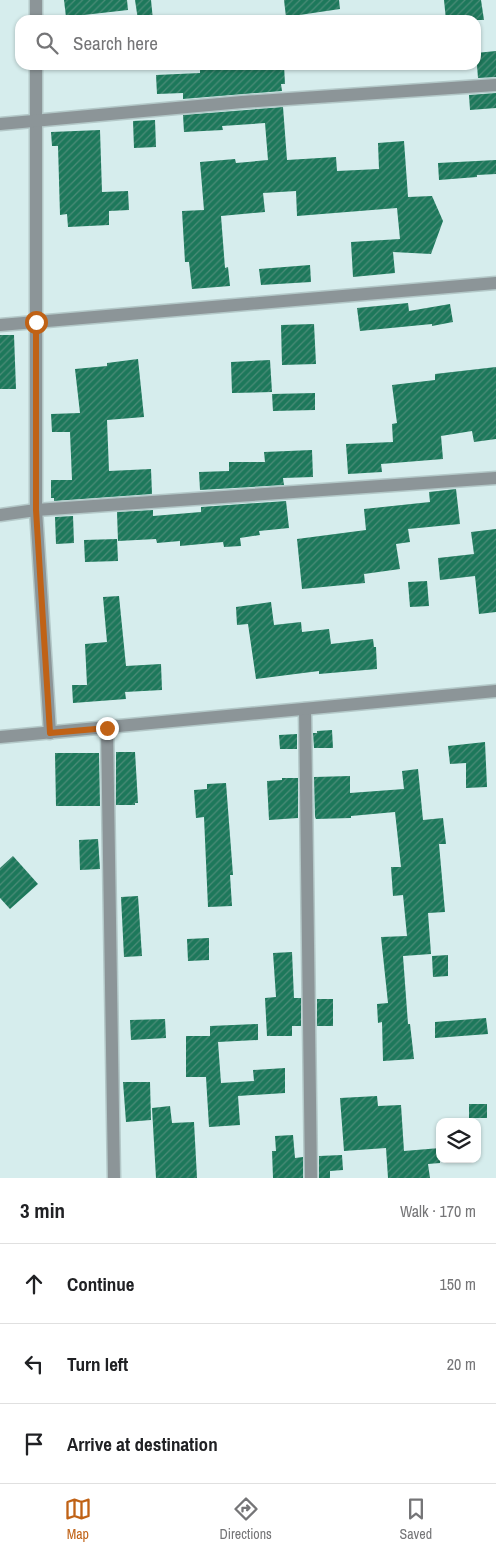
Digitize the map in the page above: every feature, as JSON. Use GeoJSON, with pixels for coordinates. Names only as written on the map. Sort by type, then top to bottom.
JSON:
{"type":"FeatureCollection","features":[{"type":"Feature","properties":{"kind":"street"},"geometry":{"type":"LineString","coordinates":[[36,0],[36,15]]}},
{"type":"Feature","properties":{"kind":"street"},"geometry":{"type":"LineString","coordinates":[[36,70],[36,510],[50,733]]}},
{"type":"Feature","properties":{"kind":"street"},"geometry":{"type":"LineString","coordinates":[[0,124],[242,102],[496,85]]}},
{"type":"Feature","properties":{"kind":"street"},"geometry":{"type":"LineString","coordinates":[[0,325],[496,283]]}},
{"type":"Feature","properties":{"kind":"street"},"geometry":{"type":"LineString","coordinates":[[0,515],[36,510],[496,478]]}},
{"type":"Feature","properties":{"kind":"street"},"geometry":{"type":"LineString","coordinates":[[0,737],[496,691]]}},
{"type":"Feature","properties":{"kind":"street"},"geometry":{"type":"LineString","coordinates":[[304,709],[311,1178]]}},
{"type":"Feature","properties":{"kind":"street"},"geometry":{"type":"LineString","coordinates":[[107,728],[114,1178]]}},
{"type":"Feature","properties":{"kind":"building"},"geometry":{"type":"Polygon","coordinates":[[[64,0],[127,0],[128,10],[66,15],[64,0]]]}},
{"type":"Feature","properties":{"kind":"building"},"geometry":{"type":"Polygon","coordinates":[[[135,0],[151,0],[152,15],[137,15],[135,0]]]}},
{"type":"Feature","properties":{"kind":"building"},"geometry":{"type":"Polygon","coordinates":[[[284,0],[339,0],[340,9],[300,15],[286,15],[284,0]]]}},
{"type":"Feature","properties":{"kind":"building"},"geometry":{"type":"Polygon","coordinates":[[[444,0],[481,0],[484,20],[481,20],[481,15],[446,15],[444,0]]]}},
{"type":"Feature","properties":{"kind":"building"},"geometry":{"type":"Polygon","coordinates":[[[496,51],[496,77],[478,78],[477,70],[481,70],[481,52],[496,51]]]}},
{"type":"Feature","properties":{"kind":"building"},"geometry":{"type":"Polygon","coordinates":[[[200,70],[284,70],[285,84],[281,84],[282,91],[183,99],[183,93],[157,94],[156,75],[200,73],[200,70]]]}},
{"type":"Feature","properties":{"kind":"building"},"geometry":{"type":"Polygon","coordinates":[[[496,93],[496,108],[470,110],[469,95],[496,93]]]}},
{"type":"Feature","properties":{"kind":"building"},"geometry":{"type":"Polygon","coordinates":[[[283,107],[287,160],[336,157],[337,171],[379,169],[378,143],[404,141],[408,197],[432,196],[443,221],[431,254],[393,252],[395,273],[353,277],[351,242],[400,239],[397,208],[297,216],[296,191],[263,193],[265,212],[221,216],[225,268],[228,267],[230,286],[192,289],[189,262],[185,262],[182,211],[204,210],[200,162],[235,159],[236,163],[268,160],[265,123],[222,126],[223,130],[184,132],[183,115],[283,107]]]}},
{"type":"Feature","properties":{"kind":"building"},"geometry":{"type":"Polygon","coordinates":[[[155,120],[156,147],[134,148],[133,121],[155,120]]]}},
{"type":"Feature","properties":{"kind":"building"},"geometry":{"type":"Polygon","coordinates":[[[100,130],[102,192],[128,191],[129,210],[109,211],[109,225],[68,227],[67,214],[60,215],[58,146],[52,146],[51,132],[100,130]]]}},
{"type":"Feature","properties":{"kind":"building"},"geometry":{"type":"Polygon","coordinates":[[[496,160],[496,174],[439,180],[438,163],[496,160]]]}},
{"type":"Feature","properties":{"kind":"building"},"geometry":{"type":"Polygon","coordinates":[[[310,265],[311,282],[261,285],[259,269],[310,265]]]}},
{"type":"Feature","properties":{"kind":"building"},"geometry":{"type":"Polygon","coordinates":[[[408,303],[409,311],[450,304],[453,322],[432,326],[432,324],[360,331],[357,308],[408,303]]]}},
{"type":"Feature","properties":{"kind":"building"},"geometry":{"type":"Polygon","coordinates":[[[314,324],[316,364],[282,365],[281,325],[314,324]]]}},
{"type":"Feature","properties":{"kind":"building"},"geometry":{"type":"Polygon","coordinates":[[[0,335],[14,335],[16,389],[0,389],[0,335]]]}},
{"type":"Feature","properties":{"kind":"building"},"geometry":{"type":"Polygon","coordinates":[[[138,359],[144,417],[107,420],[109,471],[151,469],[152,494],[54,501],[54,498],[51,498],[51,480],[72,480],[70,432],[52,432],[51,414],[80,413],[75,369],[107,366],[107,363],[138,359]]]}},
{"type":"Feature","properties":{"kind":"building"},"geometry":{"type":"Polygon","coordinates":[[[270,360],[272,392],[232,393],[231,362],[270,360]]]}},
{"type":"Feature","properties":{"kind":"building"},"geometry":{"type":"Polygon","coordinates":[[[496,367],[496,439],[474,442],[472,431],[441,436],[443,459],[381,464],[382,472],[348,474],[346,444],[393,442],[392,424],[397,423],[392,385],[435,380],[435,374],[496,367]]]}},
{"type":"Feature","properties":{"kind":"building"},"geometry":{"type":"Polygon","coordinates":[[[315,393],[315,410],[273,411],[272,394],[315,393]]]}},
{"type":"Feature","properties":{"kind":"building"},"geometry":{"type":"Polygon","coordinates":[[[312,450],[313,477],[283,478],[284,485],[200,490],[199,472],[229,471],[229,462],[265,462],[264,452],[312,450]]]}},
{"type":"Feature","properties":{"kind":"building"},"geometry":{"type":"Polygon","coordinates":[[[456,489],[460,524],[408,529],[410,542],[396,544],[400,569],[364,574],[365,583],[302,589],[297,539],[366,530],[364,509],[430,502],[429,492],[456,489]]]}},
{"type":"Feature","properties":{"kind":"building"},"geometry":{"type":"Polygon","coordinates":[[[286,501],[289,528],[259,531],[260,535],[240,538],[241,546],[224,547],[223,542],[180,546],[180,541],[157,543],[156,539],[118,541],[117,512],[153,510],[153,516],[201,512],[201,507],[286,501]]]}},
{"type":"Feature","properties":{"kind":"building"},"geometry":{"type":"Polygon","coordinates":[[[73,516],[74,543],[56,544],[55,517],[73,516]]]}},
{"type":"Feature","properties":{"kind":"building"},"geometry":{"type":"Polygon","coordinates":[[[496,529],[496,612],[479,614],[475,576],[440,580],[438,558],[474,554],[471,532],[496,529]]]}},
{"type":"Feature","properties":{"kind":"building"},"geometry":{"type":"Polygon","coordinates":[[[117,539],[118,561],[85,562],[84,540],[117,539]]]}},
{"type":"Feature","properties":{"kind":"building"},"geometry":{"type":"Polygon","coordinates":[[[427,581],[429,606],[410,607],[408,582],[427,581]]]}},
{"type":"Feature","properties":{"kind":"building"},"geometry":{"type":"Polygon","coordinates":[[[119,596],[126,666],[161,664],[162,690],[125,692],[126,699],[73,703],[72,685],[87,685],[85,644],[107,642],[103,597],[119,596]]]}},
{"type":"Feature","properties":{"kind":"building"},"geometry":{"type":"Polygon","coordinates":[[[271,602],[274,625],[301,622],[302,632],[329,629],[331,644],[373,639],[374,647],[376,647],[377,669],[319,674],[319,671],[256,679],[248,624],[237,625],[236,607],[271,602]]]}},
{"type":"Feature","properties":{"kind":"building"},"geometry":{"type":"Polygon","coordinates":[[[332,730],[333,748],[314,748],[313,733],[332,730]]]}},
{"type":"Feature","properties":{"kind":"building"},"geometry":{"type":"Polygon","coordinates":[[[297,734],[297,749],[280,749],[279,735],[297,734]]]}},
{"type":"Feature","properties":{"kind":"building"},"geometry":{"type":"Polygon","coordinates":[[[485,742],[487,787],[466,788],[466,763],[450,764],[448,746],[485,742]]]}},
{"type":"Feature","properties":{"kind":"building"},"geometry":{"type":"Polygon","coordinates":[[[116,752],[135,752],[138,803],[135,803],[135,805],[116,805],[116,752]]]}},
{"type":"Feature","properties":{"kind":"building"},"geometry":{"type":"Polygon","coordinates":[[[55,753],[99,753],[100,806],[56,806],[55,753]]]}},
{"type":"Feature","properties":{"kind":"building"},"geometry":{"type":"Polygon","coordinates":[[[418,769],[423,820],[443,818],[446,844],[439,844],[445,912],[428,913],[431,954],[403,956],[408,1024],[410,1024],[414,1059],[383,1061],[382,1022],[378,1023],[377,1004],[388,1003],[381,937],[407,936],[403,895],[393,896],[391,867],[401,867],[395,812],[351,816],[351,818],[316,819],[314,777],[350,776],[350,793],[404,789],[402,771],[418,769]]]}},
{"type":"Feature","properties":{"kind":"building"},"geometry":{"type":"Polygon","coordinates":[[[282,778],[298,778],[298,818],[269,820],[267,781],[282,780],[282,778]]]}},
{"type":"Feature","properties":{"kind":"building"},"geometry":{"type":"Polygon","coordinates":[[[226,783],[233,875],[230,875],[232,906],[208,907],[204,817],[196,818],[194,790],[207,789],[207,784],[226,783]]]}},
{"type":"Feature","properties":{"kind":"building"},"geometry":{"type":"Polygon","coordinates":[[[98,839],[100,869],[80,870],[79,840],[98,839]]]}},
{"type":"Feature","properties":{"kind":"building"},"geometry":{"type":"Polygon","coordinates":[[[13,856],[38,884],[10,909],[0,898],[0,868],[13,856]]]}},
{"type":"Feature","properties":{"kind":"building"},"geometry":{"type":"Polygon","coordinates":[[[138,896],[142,956],[124,957],[121,897],[138,896]]]}},
{"type":"Feature","properties":{"kind":"building"},"geometry":{"type":"Polygon","coordinates":[[[209,938],[209,960],[188,961],[187,939],[209,938]]]}},
{"type":"Feature","properties":{"kind":"building"},"geometry":{"type":"Polygon","coordinates":[[[292,952],[294,998],[301,998],[301,1026],[292,1026],[292,1036],[267,1036],[265,998],[276,997],[273,953],[292,952]]]}},
{"type":"Feature","properties":{"kind":"building"},"geometry":{"type":"Polygon","coordinates":[[[448,955],[448,976],[433,977],[432,956],[448,955]]]}},
{"type":"Feature","properties":{"kind":"building"},"geometry":{"type":"Polygon","coordinates":[[[317,999],[333,999],[333,1026],[317,1026],[317,999]]]}},
{"type":"Feature","properties":{"kind":"building"},"geometry":{"type":"Polygon","coordinates":[[[486,1018],[488,1034],[435,1038],[435,1022],[486,1018]]]}},
{"type":"Feature","properties":{"kind":"building"},"geometry":{"type":"Polygon","coordinates":[[[165,1019],[166,1038],[131,1040],[130,1020],[165,1019]]]}},
{"type":"Feature","properties":{"kind":"building"},"geometry":{"type":"Polygon","coordinates":[[[258,1024],[258,1040],[218,1042],[221,1083],[254,1081],[253,1070],[285,1068],[285,1093],[238,1096],[240,1125],[209,1127],[206,1077],[186,1077],[186,1036],[210,1036],[210,1026],[258,1024]]]}},
{"type":"Feature","properties":{"kind":"building"},"geometry":{"type":"Polygon","coordinates":[[[123,1082],[150,1082],[151,1120],[126,1122],[123,1082]]]}},
{"type":"Feature","properties":{"kind":"building"},"geometry":{"type":"Polygon","coordinates":[[[377,1096],[378,1106],[401,1105],[404,1151],[436,1148],[436,1163],[440,1163],[428,1164],[430,1178],[388,1178],[386,1148],[344,1151],[340,1098],[377,1096]]]}},
{"type":"Feature","properties":{"kind":"building"},"geometry":{"type":"Polygon","coordinates":[[[469,1104],[487,1104],[487,1118],[469,1118],[469,1104]]]}},
{"type":"Feature","properties":{"kind":"building"},"geometry":{"type":"Polygon","coordinates":[[[170,1106],[172,1123],[194,1122],[197,1178],[156,1178],[152,1108],[170,1106]]]}},
{"type":"Feature","properties":{"kind":"building"},"geometry":{"type":"Polygon","coordinates":[[[293,1135],[295,1158],[303,1157],[303,1178],[273,1178],[272,1151],[276,1151],[275,1136],[293,1135]]]}},
{"type":"Feature","properties":{"kind":"building"},"geometry":{"type":"Polygon","coordinates":[[[342,1155],[343,1170],[330,1171],[330,1178],[319,1178],[319,1156],[342,1155]]]}},
{"type":"Feature","properties":{"kind":"route"},"geometry":{"type":"LineString","coordinates":[[36,322],[36,510],[50,733],[107,728]]}}]}
